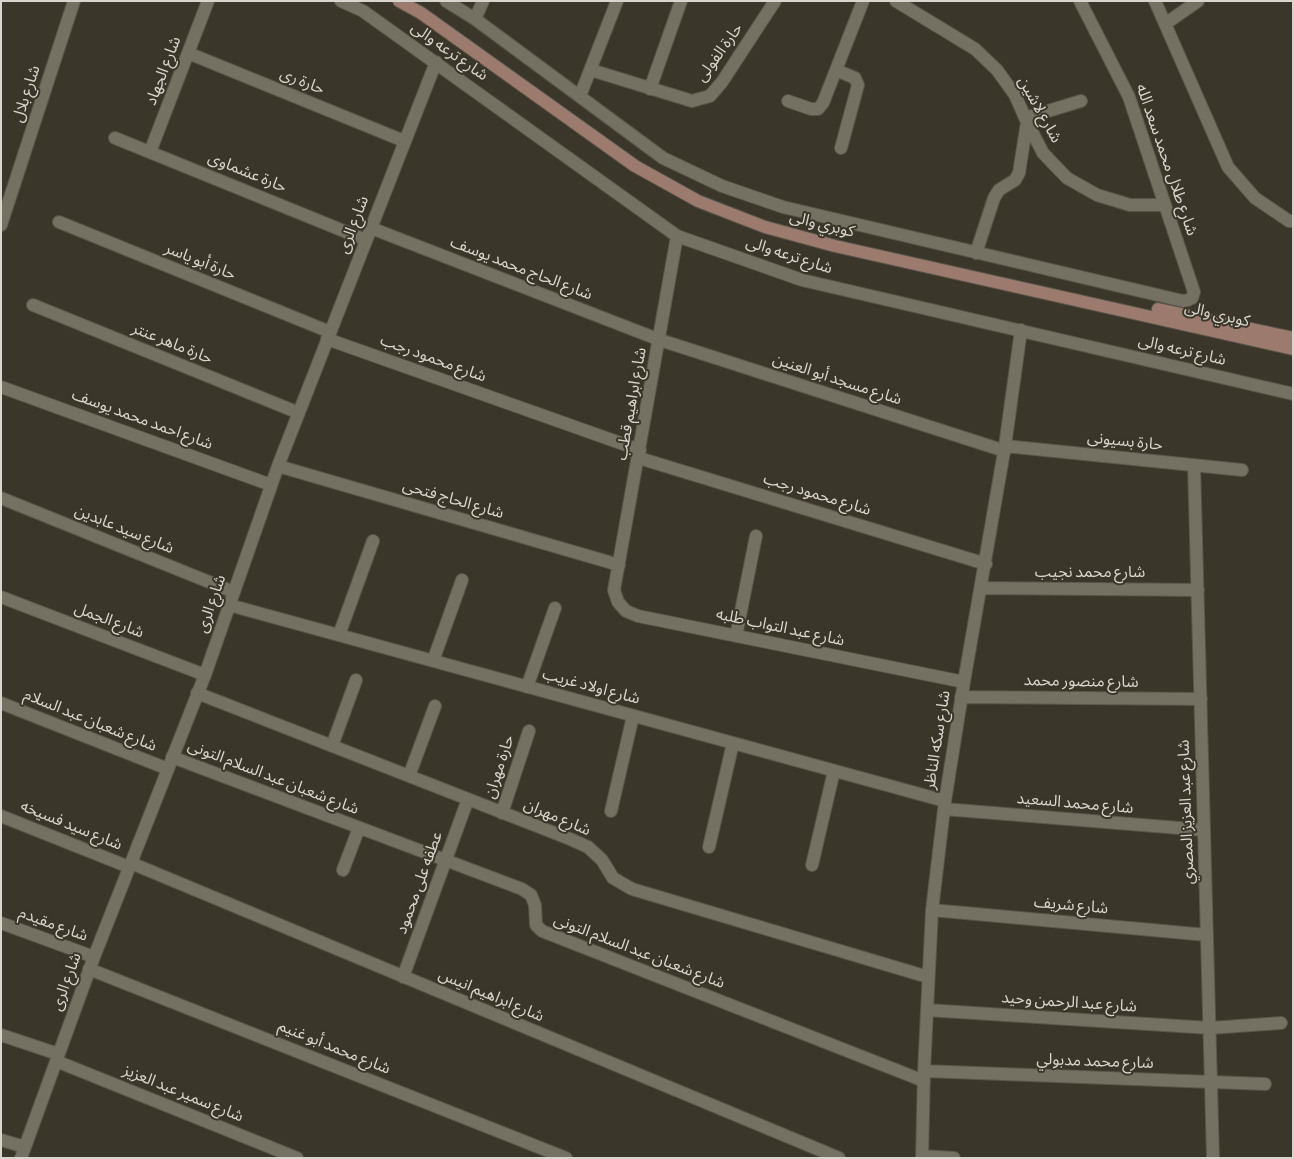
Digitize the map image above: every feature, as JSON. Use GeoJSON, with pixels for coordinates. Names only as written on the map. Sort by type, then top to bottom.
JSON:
{"type":"FeatureCollection","features":[{"type":"Feature","properties":{"kind":"main road","name":"كوبري والى"},"geometry":{"type":"LineString","coordinates":[[399,1],[421,13],[635,166],[698,201],[765,227],[835,246],[1292,340]]}},
{"type":"Feature","properties":{"kind":"main road","name":"كوبري والى"},"geometry":{"type":"LineString","coordinates":[[407,1],[423,10],[637,163],[700,197],[766,224],[836,242],[1292,340]]}},
{"type":"Feature","properties":{"kind":"street","name":"شارع بلال"},"geometry":{"type":"LineString","coordinates":[[1,226],[74,1]]}},
{"type":"Feature","properties":{"kind":"street","name":"شارع الجهاد"},"geometry":{"type":"LineString","coordinates":[[150,152],[208,1]]}},
{"type":"Feature","properties":{"kind":"street","name":"شارع ترعه والى"},"geometry":{"type":"LineString","coordinates":[[342,1],[363,11],[436,62],[677,236],[802,280],[1293,394]]}},
{"type":"Feature","properties":{"kind":"street"},"geometry":{"type":"LineString","coordinates":[[446,1],[476,19],[663,158],[722,186],[783,207],[976,253],[994,198],[999,190],[1015,180],[1020,173],[1026,120],[1081,101]]}},
{"type":"Feature","properties":{"kind":"street"},"geometry":{"type":"LineString","coordinates":[[476,19],[484,1]]}},
{"type":"Feature","properties":{"kind":"street"},"geometry":{"type":"LineString","coordinates":[[580,96],[617,1]]}},
{"type":"Feature","properties":{"kind":"street"},"geometry":{"type":"LineString","coordinates":[[650,89],[682,1]]}},
{"type":"Feature","properties":{"kind":"street","name":"حارة الفولى"},"geometry":{"type":"LineString","coordinates":[[591,70],[692,101],[710,96],[722,82],[775,1]]}},
{"type":"Feature","properties":{"kind":"street"},"geometry":{"type":"LineString","coordinates":[[788,101],[811,109],[818,108],[823,103],[863,1]]}},
{"type":"Feature","properties":{"kind":"street","name":"شارع لاشين"},"geometry":{"type":"LineString","coordinates":[[896,1],[975,49],[997,70],[1015,95],[1043,153],[1067,178],[1097,195],[1130,205],[1165,205]]}},
{"type":"Feature","properties":{"kind":"street","name":"شارع طلال محمد سعد الله"},"geometry":{"type":"LineString","coordinates":[[976,253],[1182,301],[1192,298],[1194,292],[1129,97],[1080,1]]}},
{"type":"Feature","properties":{"kind":"street"},"geometry":{"type":"LineString","coordinates":[[1155,1],[1228,167],[1255,198],[1289,221],[1293,221]]}},
{"type":"Feature","properties":{"kind":"street"},"geometry":{"type":"LineString","coordinates":[[1165,24],[1198,1]]}},
{"type":"Feature","properties":{"kind":"street","name":"حارة رى"},"geometry":{"type":"LineString","coordinates":[[188,53],[404,141]]}},
{"type":"Feature","properties":{"kind":"street","name":"شارع الرى"},"geometry":{"type":"LineString","coordinates":[[23,1152],[89,969],[204,675],[278,466],[436,62]]}},
{"type":"Feature","properties":{"kind":"street"},"geometry":{"type":"LineString","coordinates":[[836,70],[855,78],[858,85],[842,148]]}},
{"type":"Feature","properties":{"kind":"street","name":"حارة عشماوى"},"geometry":{"type":"LineString","coordinates":[[115,138],[368,234]]}},
{"type":"Feature","properties":{"kind":"street","name":"حارة أبو ياسر"},"geometry":{"type":"LineString","coordinates":[[59,222],[329,336]]}},
{"type":"Feature","properties":{"kind":"street","name":"شارع الحاج محمد يوسف"},"geometry":{"type":"LineString","coordinates":[[368,234],[660,340]]}},
{"type":"Feature","properties":{"kind":"street","name":"شارع ابراهيم قطب"},"geometry":{"type":"LineString","coordinates":[[617,578],[677,236]]}},
{"type":"Feature","properties":{"kind":"street","name":"حارة ماهر عنتر"},"geometry":{"type":"LineString","coordinates":[[33,305],[299,413]]}},
{"type":"Feature","properties":{"kind":"street","name":"شارع سكه الناظر"},"geometry":{"type":"LineString","coordinates":[[922,1157],[932,910],[945,805],[964,682],[1005,448],[1021,330]]}},
{"type":"Feature","properties":{"kind":"street","name":"شارع محمود رجب"},"geometry":{"type":"LineString","coordinates":[[329,336],[639,454],[986,564]]}},
{"type":"Feature","properties":{"kind":"street","name":"شارع مسجد أبو العنين"},"geometry":{"type":"LineString","coordinates":[[660,340],[1005,448]]}},
{"type":"Feature","properties":{"kind":"street","name":"شارع احمد محمد يوسف"},"geometry":{"type":"LineString","coordinates":[[1,387],[271,485]]}},
{"type":"Feature","properties":{"kind":"street","name":"حارة بسيونى"},"geometry":{"type":"LineString","coordinates":[[1005,448],[1242,470]]}},
{"type":"Feature","properties":{"kind":"street","name":"شارع عبد العزيز المصري"},"geometry":{"type":"LineString","coordinates":[[1194,465],[1213,1158]]}},
{"type":"Feature","properties":{"kind":"street","name":"شارع الحاج فتحى"},"geometry":{"type":"LineString","coordinates":[[278,466],[619,565]]}},
{"type":"Feature","properties":{"kind":"street","name":"شارع سيد عابدين"},"geometry":{"type":"LineString","coordinates":[[1,498],[234,592]]}},
{"type":"Feature","properties":{"kind":"street"},"geometry":{"type":"LineString","coordinates":[[736,636],[756,536]]}},
{"type":"Feature","properties":{"kind":"street"},"geometry":{"type":"LineString","coordinates":[[339,635],[373,541]]}},
{"type":"Feature","properties":{"kind":"street","name":"شارع عبد التواب طلبه"},"geometry":{"type":"LineString","coordinates":[[617,578],[614,590],[618,602],[626,611],[638,616],[964,682]]}},
{"type":"Feature","properties":{"kind":"street"},"geometry":{"type":"LineString","coordinates":[[433,661],[462,580]]}},
{"type":"Feature","properties":{"kind":"street","name":"شارع محمد نجيب"},"geometry":{"type":"LineString","coordinates":[[981,588],[1198,590]]}},
{"type":"Feature","properties":{"kind":"street","name":"شارع الجمل"},"geometry":{"type":"LineString","coordinates":[[1,597],[204,675]]}},
{"type":"Feature","properties":{"kind":"street","name":"شارع اولاد غريب"},"geometry":{"type":"LineString","coordinates":[[229,605],[834,771],[945,805]]}},
{"type":"Feature","properties":{"kind":"street"},"geometry":{"type":"LineString","coordinates":[[527,687],[555,608]]}},
{"type":"Feature","properties":{"kind":"street"},"geometry":{"type":"LineString","coordinates":[[332,746],[356,680]]}},
{"type":"Feature","properties":{"kind":"street","name":"شارع مهران"},"geometry":{"type":"LineString","coordinates":[[197,693],[588,847],[602,860],[613,878],[632,889],[928,977]]}},
{"type":"Feature","properties":{"kind":"street","name":"شارع منصور محمد"},"geometry":{"type":"LineString","coordinates":[[962,697],[1201,699]]}},
{"type":"Feature","properties":{"kind":"street","name":"شارع شعبان عبد السلام"},"geometry":{"type":"LineString","coordinates":[[1,703],[170,763]]}},
{"type":"Feature","properties":{"kind":"street"},"geometry":{"type":"LineString","coordinates":[[409,776],[435,706]]}},
{"type":"Feature","properties":{"kind":"street"},"geometry":{"type":"LineString","coordinates":[[611,811],[633,716]]}},
{"type":"Feature","properties":{"kind":"street","name":"حارة مهران"},"geometry":{"type":"LineString","coordinates":[[502,813],[530,731]]}},
{"type":"Feature","properties":{"kind":"street"},"geometry":{"type":"LineString","coordinates":[[709,847],[733,743]]}},
{"type":"Feature","properties":{"kind":"street","name":"شارع شعبان عبد السلام التونى"},"geometry":{"type":"LineString","coordinates":[[170,763],[359,828],[522,889],[531,895],[536,905],[536,925],[542,931],[924,1076]]}},
{"type":"Feature","properties":{"kind":"street"},"geometry":{"type":"LineString","coordinates":[[812,865],[834,771]]}},
{"type":"Feature","properties":{"kind":"street","name":"عطفه على محمود"},"geometry":{"type":"LineString","coordinates":[[403,977],[468,799]]}},
{"type":"Feature","properties":{"kind":"street","name":"شارع محمد السعيد"},"geometry":{"type":"LineString","coordinates":[[945,805],[1204,830]]}},
{"type":"Feature","properties":{"kind":"street","name":"شارع سيد فسيخه"},"geometry":{"type":"LineString","coordinates":[[1,816],[130,865]]}},
{"type":"Feature","properties":{"kind":"street"},"geometry":{"type":"LineString","coordinates":[[343,870],[359,828]]}},
{"type":"Feature","properties":{"kind":"street","name":"شارع ابراهيم انيس"},"geometry":{"type":"LineString","coordinates":[[130,865],[839,1158]]}},
{"type":"Feature","properties":{"kind":"street","name":"شارع شريف"},"geometry":{"type":"LineString","coordinates":[[932,910],[1207,935]]}},
{"type":"Feature","properties":{"kind":"street","name":"شارع مقيدم"},"geometry":{"type":"LineString","coordinates":[[1,924],[94,957]]}},
{"type":"Feature","properties":{"kind":"street","name":"شارع محمد أبو غنيم"},"geometry":{"type":"LineString","coordinates":[[89,969],[566,1158]]}},
{"type":"Feature","properties":{"kind":"street","name":"شارع عبد الرحمن وحيد"},"geometry":{"type":"LineString","coordinates":[[927,1010],[1210,1028],[1282,1023]]}},
{"type":"Feature","properties":{"kind":"street","name":"شارع سمير عبد العزيز"},"geometry":{"type":"LineString","coordinates":[[1,1035],[297,1158]]}},
{"type":"Feature","properties":{"kind":"street","name":"شارع محمد مدبولي"},"geometry":{"type":"LineString","coordinates":[[924,1076],[1265,1084]]}},
{"type":"Feature","properties":{"kind":"street"},"geometry":{"type":"LineString","coordinates":[[1,1140],[23,1152]]}},
{"type":"Feature","properties":{"kind":"street"},"geometry":{"type":"LineString","coordinates":[[922,1157],[954,1158]]}}]}
